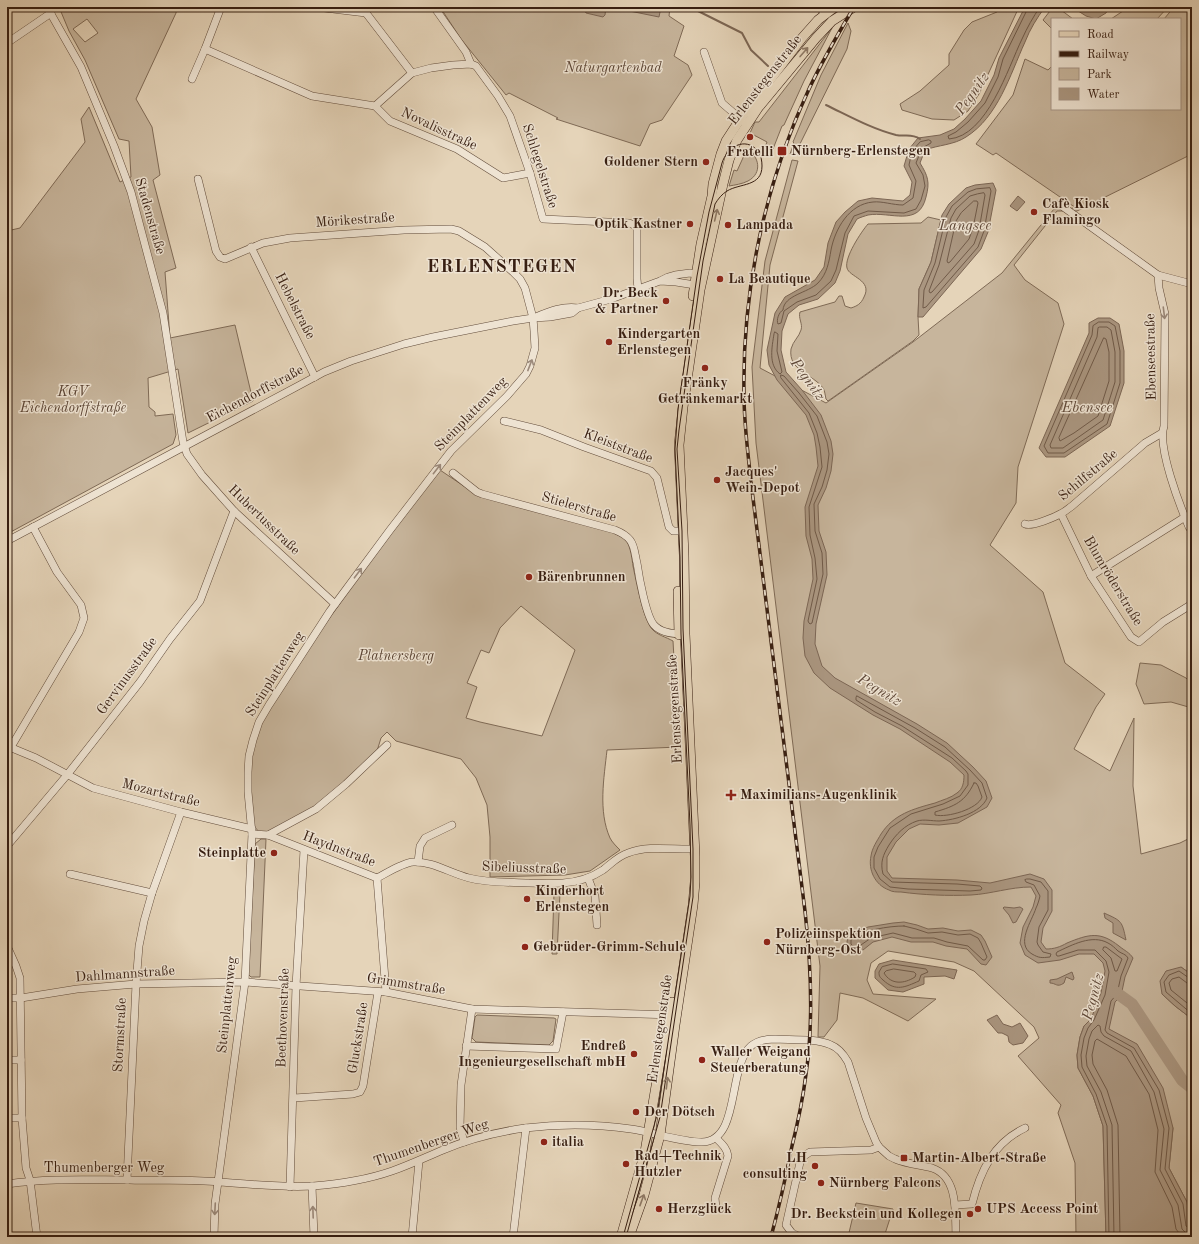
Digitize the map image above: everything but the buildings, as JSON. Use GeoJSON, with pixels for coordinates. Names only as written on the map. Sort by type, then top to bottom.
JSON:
{"type":"FeatureCollection","features":[{"type":"Feature","properties":{"kind":"main road","name":"Erlenstegenstraße"},"geometry":{"type":"LineString","coordinates":[[629,1237],[646,1190],[660,1135],[673,1015],[694,899],[695,870],[692,849],[682,634],[679,457],[680,432],[694,329],[698,280],[707,237],[730,155],[744,121],[769,88],[802,38],[828,10],[835,7]]}},
{"type":"Feature","properties":{"kind":"main road","name":"Erlenstegenstraße"},"geometry":{"type":"LineString","coordinates":[[769,88],[832,22],[854,7]]}},
{"type":"Feature","properties":{"kind":"main road"},"geometry":{"type":"LineString","coordinates":[[828,10],[832,22]]}},
{"type":"Feature","properties":{"kind":"main road","name":"Erlenstegenstraße"},"geometry":{"type":"LineString","coordinates":[[621,1237],[642,1165],[660,1056],[673,1015]]}},
{"type":"Feature","properties":{"kind":"street"},"geometry":{"type":"LineString","coordinates":[[192,79],[221,7]]}},
{"type":"Feature","properties":{"kind":"street"},"geometry":{"type":"LineString","coordinates":[[316,7],[364,10],[412,73]]}},
{"type":"Feature","properties":{"kind":"street","name":"Schlegelstraße"},"geometry":{"type":"LineString","coordinates":[[434,7],[466,52],[471,64],[476,66],[510,116],[530,173],[543,219],[630,223],[634,225],[637,228],[638,289]]}},
{"type":"Feature","properties":{"kind":"street"},"geometry":{"type":"LineString","coordinates":[[818,7],[828,10]]}},
{"type":"Feature","properties":{"kind":"street"},"geometry":{"type":"LineString","coordinates":[[7,43],[49,10]]}},
{"type":"Feature","properties":{"kind":"street","name":"Stadenstraße"},"geometry":{"type":"LineString","coordinates":[[49,10],[81,67],[104,121],[131,192],[163,313],[184,446]]}},
{"type":"Feature","properties":{"kind":"street"},"geometry":{"type":"LineString","coordinates":[[205,48],[312,96],[375,106],[412,73],[432,68],[471,64]]}},
{"type":"Feature","properties":{"kind":"street"},"geometry":{"type":"LineString","coordinates":[[704,52],[722,103],[744,121]]}},
{"type":"Feature","properties":{"kind":"street","name":"Novalisstraße"},"geometry":{"type":"LineString","coordinates":[[375,106],[390,121],[457,149],[503,178],[530,173]]}},
{"type":"Feature","properties":{"kind":"street","name":"Mörikestraße"},"geometry":{"type":"LineString","coordinates":[[198,178],[216,251],[220,257],[225,259],[251,247],[276,239],[404,230],[451,229],[459,231],[485,247],[520,279],[532,318]]}},
{"type":"Feature","properties":{"kind":"street"},"geometry":{"type":"LineString","coordinates":[[1059,204],[1158,275],[1192,284]]}},
{"type":"Feature","properties":{"kind":"street","name":"Hebelstraße"},"geometry":{"type":"LineString","coordinates":[[251,247],[315,377]]}},
{"type":"Feature","properties":{"kind":"street","name":"Eichendorffstraße"},"geometry":{"type":"LineString","coordinates":[[7,541],[315,377],[351,361],[404,344],[432,337],[532,318],[549,311],[571,307],[578,308],[605,301],[675,275],[690,273],[698,280]]}},
{"type":"Feature","properties":{"kind":"street","name":"Ebenseestraße"},"geometry":{"type":"LineString","coordinates":[[1158,275],[1159,288],[1165,314],[1164,426],[1162,433],[1165,456],[1171,480],[1184,517],[1192,531]]}},
{"type":"Feature","properties":{"kind":"street","name":"Eichendorffstraße"},"geometry":{"type":"LineString","coordinates":[[660,281],[676,282],[698,280]]}},
{"type":"Feature","properties":{"kind":"street","name":"Steinplattenweg"},"geometry":{"type":"LineString","coordinates":[[214,1237],[215,1204],[245,982],[252,831],[248,792],[248,772],[249,756],[259,722],[335,604],[390,530],[451,451],[507,396],[526,374],[535,348],[532,318]]}},
{"type":"Feature","properties":{"kind":"street","name":"Kleiststraße"},"geometry":{"type":"LineString","coordinates":[[504,421],[541,430],[651,471],[657,478],[669,527],[673,531],[680,531]]}},
{"type":"Feature","properties":{"kind":"street","name":"Schilfstraße"},"geometry":{"type":"LineString","coordinates":[[1025,524],[1036,524],[1061,514],[1146,443],[1162,433]]}},
{"type":"Feature","properties":{"kind":"street","name":"Hubertusstraße"},"geometry":{"type":"LineString","coordinates":[[184,446],[189,459],[202,476],[234,511],[335,604]]}},
{"type":"Feature","properties":{"kind":"street","name":"Stielerstraße"},"geometry":{"type":"LineString","coordinates":[[453,473],[477,492],[482,494],[615,530],[627,537],[633,546],[641,586],[651,620],[654,625],[661,630],[682,634]]}},
{"type":"Feature","properties":{"kind":"street","name":"Gervinusstraße"},"geometry":{"type":"LineString","coordinates":[[7,846],[10,837],[67,775],[140,682],[170,639],[200,601],[234,511]]}},
{"type":"Feature","properties":{"kind":"street","name":"Blumröderstraße"},"geometry":{"type":"LineString","coordinates":[[1061,514],[1091,576],[1130,637],[1139,642],[1163,622],[1192,604]]}},
{"type":"Feature","properties":{"kind":"street"},"geometry":{"type":"LineString","coordinates":[[1091,576],[1184,517]]}},
{"type":"Feature","properties":{"kind":"street"},"geometry":{"type":"LineString","coordinates":[[9,746],[79,632],[84,618],[81,605],[57,572],[33,527]]}},
{"type":"Feature","properties":{"kind":"street"},"geometry":{"type":"LineString","coordinates":[[268,836],[316,809],[346,784],[387,745]]}},
{"type":"Feature","properties":{"kind":"street","name":"Mozartstraße"},"geometry":{"type":"LineString","coordinates":[[9,746],[36,758],[93,788],[110,794],[252,831]]}},
{"type":"Feature","properties":{"kind":"street","name":"Stormstraße"},"geometry":{"type":"LineString","coordinates":[[127,1180],[139,946],[152,893],[181,812]]}},
{"type":"Feature","properties":{"kind":"street"},"geometry":{"type":"LineString","coordinates":[[418,862],[422,841],[425,838],[452,825]]}},
{"type":"Feature","properties":{"kind":"street","name":"Haydnstraße"},"geometry":{"type":"LineString","coordinates":[[252,831],[377,878],[386,992]]}},
{"type":"Feature","properties":{"kind":"street","name":"Sibeliusstraße"},"geometry":{"type":"LineString","coordinates":[[377,878],[406,863],[418,862],[432,865],[467,878],[490,882],[562,883],[588,878],[629,852],[648,849],[692,849]]}},
{"type":"Feature","properties":{"kind":"street","name":"Beethovenstraße"},"geometry":{"type":"LineString","coordinates":[[290,1187],[294,1098],[296,986],[304,850]]}},
{"type":"Feature","properties":{"kind":"street"},"geometry":{"type":"LineString","coordinates":[[70,874],[152,893]]}},
{"type":"Feature","properties":{"kind":"street"},"geometry":{"type":"LineString","coordinates":[[588,878],[595,896],[597,925]]}},
{"type":"Feature","properties":{"kind":"street"},"geometry":{"type":"LineString","coordinates":[[7,946],[20,978],[22,1118],[26,1168],[30,1180],[37,1237]]}},
{"type":"Feature","properties":{"kind":"street","name":"Dahlmannstraße"},"geometry":{"type":"LineString","coordinates":[[7,998],[21,998],[77,989],[136,984],[245,982]]}},
{"type":"Feature","properties":{"kind":"street","name":"Grimmstraße"},"geometry":{"type":"LineString","coordinates":[[245,982],[386,992],[472,1009],[673,1015]]}},
{"type":"Feature","properties":{"kind":"street","name":"Gluckstraße"},"geometry":{"type":"LineString","coordinates":[[294,1098],[353,1094],[360,1092],[363,1086],[378,992]]}},
{"type":"Feature","properties":{"kind":"street"},"geometry":{"type":"LineString","coordinates":[[464,1142],[460,1127],[461,1085],[472,1009]]}},
{"type":"Feature","properties":{"kind":"street"},"geometry":{"type":"LineString","coordinates":[[466,1046],[556,1049],[563,1012]]}},
{"type":"Feature","properties":{"kind":"street"},"geometry":{"type":"LineString","coordinates":[[716,1208],[715,1198],[728,1156],[728,1151],[716,1138],[722,1132],[728,1118],[741,1064],[745,1054],[750,1047],[757,1042],[768,1039],[822,1043],[831,1045],[838,1049],[848,1062],[869,1125],[879,1147],[895,1159],[938,1171],[945,1176],[953,1193],[956,1237]]}},
{"type":"Feature","properties":{"kind":"street"},"geometry":{"type":"LineString","coordinates":[[7,1060],[21,1060]]}},
{"type":"Feature","properties":{"kind":"street"},"geometry":{"type":"LineString","coordinates":[[7,1118],[22,1118]]}},
{"type":"Feature","properties":{"kind":"street","name":"Thumenberger Weg"},"geometry":{"type":"LineString","coordinates":[[7,1184],[30,1180],[127,1180],[218,1181],[290,1187],[332,1184],[372,1177],[404,1167],[464,1142],[526,1128],[599,1126],[632,1129],[699,1142],[706,1142],[716,1138]]}},
{"type":"Feature","properties":{"kind":"street"},"geometry":{"type":"LineString","coordinates":[[514,1237],[526,1128]]}},
{"type":"Feature","properties":{"kind":"street"},"geometry":{"type":"LineString","coordinates":[[955,1205],[972,1204],[974,1194],[986,1164],[995,1151],[1008,1138],[1025,1128]]}},
{"type":"Feature","properties":{"kind":"street"},"geometry":{"type":"LineString","coordinates":[[800,1237],[792,1233],[786,1225],[801,1158],[810,1152],[871,1150],[879,1147]]}},
{"type":"Feature","properties":{"kind":"street"},"geometry":{"type":"LineString","coordinates":[[412,1237],[419,1161]]}},
{"type":"Feature","properties":{"kind":"street"},"geometry":{"type":"LineString","coordinates":[[312,1186],[314,1237]]}},
{"type":"Feature","properties":{"kind":"green space","name":"KGV Eichendorffstraße"},"geometry":{"type":"Polygon","coordinates":[[[59,7],[177,7],[176,13],[136,99],[152,127],[160,175],[153,180],[176,268],[165,272],[170,338],[235,325],[253,401],[188,433],[178,369],[148,378],[149,407],[155,412],[155,416],[173,414],[176,435],[173,444],[7,534],[7,231],[20,228],[85,142],[81,119],[89,107],[120,182],[131,177],[129,141],[119,139],[85,60],[69,31],[59,7]],[[87,19],[73,29],[85,42],[98,33],[87,19]]]}},
{"type":"Feature","properties":{"kind":"green space","name":"Naturgartenbad"},"geometry":{"type":"Polygon","coordinates":[[[440,7],[670,7],[669,16],[684,26],[674,56],[688,65],[692,75],[662,120],[650,124],[640,146],[556,119],[558,118],[509,93],[506,95],[461,39],[440,7]]]}},
{"type":"Feature","properties":{"kind":"green space"},"geometry":{"type":"Polygon","coordinates":[[[1000,7],[1019,7],[979,94],[968,111],[954,120],[932,119],[902,110],[900,104],[920,91],[949,65],[949,54],[964,30],[972,22],[997,12],[1000,7]]]}},
{"type":"Feature","properties":{"kind":"green space"},"geometry":{"type":"Polygon","coordinates":[[[1053,7],[1057,7],[1072,18],[1051,18],[1051,28],[1043,20],[1053,7]]]}},
{"type":"Feature","properties":{"kind":"green space"},"geometry":{"type":"Polygon","coordinates":[[[1129,7],[1168,7],[1158,18],[1112,18],[1129,7]]]}},
{"type":"Feature","properties":{"kind":"green space"},"geometry":{"type":"Polygon","coordinates":[[[1174,7],[1192,7],[1192,154],[1077,211],[1057,211],[1014,265],[1025,280],[1058,303],[1064,324],[1018,467],[1016,503],[990,545],[1043,592],[1065,663],[1105,694],[1096,707],[1074,749],[1110,771],[1134,718],[1133,786],[1141,854],[1180,843],[1192,837],[1192,975],[1181,967],[1162,994],[1192,1019],[1190,1033],[1192,1035],[1192,1084],[1190,1083],[1192,1088],[1192,1237],[1187,1202],[1169,1168],[1173,1128],[1109,1029],[1091,1019],[1084,1026],[1080,1037],[1077,1055],[1078,1068],[1093,1096],[1103,1126],[1106,1237],[1076,1237],[1075,1163],[1058,1113],[1061,1105],[1018,1056],[1039,1038],[1034,1027],[974,971],[954,962],[888,951],[871,963],[867,980],[873,994],[936,999],[908,1021],[863,998],[840,993],[837,1020],[824,1037],[818,1037],[820,966],[756,443],[752,367],[765,261],[792,160],[798,161],[770,265],[760,368],[826,403],[913,342],[1002,273],[1054,209],[1076,208],[996,153],[993,155],[976,144],[1013,95],[1025,59],[1048,70],[1051,67],[1051,110],[1181,110],[1181,18],[1165,18],[1174,7]]]}},
{"type":"Feature","properties":{"kind":"green space"},"geometry":{"type":"Polygon","coordinates":[[[848,23],[851,31],[847,49],[795,154],[790,154],[794,143],[793,142],[821,75],[848,23]]]}},
{"type":"Feature","properties":{"kind":"green space"},"geometry":{"type":"Polygon","coordinates":[[[832,28],[804,81],[784,125],[782,126],[773,149],[765,147],[767,142],[750,133],[755,122],[759,122],[832,28]]]}},
{"type":"Feature","properties":{"kind":"green space"},"geometry":{"type":"Polygon","coordinates":[[[747,149],[757,160],[758,165],[756,174],[748,181],[729,186],[734,170],[737,171],[747,149]]]}},
{"type":"Feature","properties":{"kind":"green space"},"geometry":{"type":"Polygon","coordinates":[[[928,217],[941,220],[931,262],[919,289],[919,335],[913,341],[828,401],[823,388],[819,383],[802,372],[793,362],[791,356],[792,346],[801,330],[800,312],[835,302],[839,296],[842,296],[845,306],[851,308],[862,301],[866,291],[865,287],[860,280],[849,271],[847,264],[850,252],[868,224],[921,223],[928,217]]]}},
{"type":"Feature","properties":{"kind":"green space","name":"Platnersberg"},"geometry":{"type":"Polygon","coordinates":[[[440,470],[474,493],[609,531],[627,542],[640,599],[649,624],[656,633],[673,641],[679,747],[607,750],[603,783],[604,817],[610,838],[620,850],[590,871],[565,875],[490,877],[490,837],[487,805],[476,778],[461,759],[396,741],[387,732],[381,738],[377,751],[315,807],[267,832],[259,832],[254,826],[249,788],[252,750],[263,719],[312,643],[364,569],[440,470]],[[521,606],[500,628],[489,653],[481,650],[467,683],[477,687],[466,718],[542,736],[575,650],[521,606]]]}},
{"type":"Feature","properties":{"kind":"green space"},"geometry":{"type":"Polygon","coordinates":[[[1140,663],[1161,665],[1186,678],[1192,684],[1192,708],[1171,702],[1144,704],[1136,684],[1140,663]]]}},
{"type":"Feature","properties":{"kind":"green space"},"geometry":{"type":"Polygon","coordinates":[[[261,839],[266,839],[260,977],[251,977],[248,974],[255,844],[261,839]]]}},
{"type":"Feature","properties":{"kind":"green space"},"geometry":{"type":"Polygon","coordinates":[[[554,893],[560,893],[557,954],[552,954],[554,893]]]}},
{"type":"Feature","properties":{"kind":"green space"},"geometry":{"type":"Polygon","coordinates":[[[477,1015],[554,1018],[556,1019],[553,1041],[549,1045],[476,1042],[472,1038],[475,1017],[477,1015]]]}},
{"type":"Feature","properties":{"kind":"green space"},"geometry":{"type":"Polygon","coordinates":[[[856,1203],[893,1209],[884,1237],[848,1237],[856,1203]]]}},
{"type":"Feature","properties":{"kind":"water"},"geometry":{"type":"Polygon","coordinates":[[[585,7],[606,7],[605,15],[603,17],[586,13],[585,7]]]}},
{"type":"Feature","properties":{"kind":"water"},"geometry":{"type":"Polygon","coordinates":[[[610,7],[661,7],[659,17],[610,7]]]}},
{"type":"Feature","properties":{"kind":"water"},"geometry":{"type":"Polygon","coordinates":[[[1025,7],[1045,7],[1036,19],[1029,33],[995,107],[977,129],[966,137],[956,142],[925,150],[920,163],[925,172],[928,187],[922,207],[917,212],[910,215],[903,216],[877,214],[868,215],[857,219],[848,234],[840,271],[835,283],[818,299],[799,305],[788,314],[782,331],[781,350],[786,372],[821,415],[831,441],[833,454],[831,471],[826,488],[818,505],[819,531],[826,552],[827,575],[816,624],[815,644],[822,666],[835,678],[917,724],[947,743],[986,781],[992,798],[987,807],[958,823],[939,825],[920,824],[909,829],[896,842],[887,857],[887,871],[892,878],[957,880],[990,883],[1030,874],[1044,879],[1052,890],[1052,911],[1043,928],[1041,942],[1046,949],[1057,948],[1088,936],[1100,936],[1112,941],[1133,958],[1125,977],[1121,996],[1115,1002],[1109,1029],[1137,1044],[1163,1088],[1173,1128],[1169,1168],[1187,1202],[1192,1237],[1106,1237],[1103,1126],[1093,1096],[1078,1068],[1077,1055],[1080,1037],[1084,1026],[1091,1019],[1101,993],[1105,971],[1103,963],[1094,954],[1079,954],[1060,960],[1038,963],[1025,955],[1020,943],[1023,927],[1033,907],[1036,896],[1031,887],[978,894],[927,895],[893,892],[884,888],[876,881],[872,872],[870,861],[874,847],[886,827],[905,813],[955,795],[962,787],[964,775],[950,762],[900,729],[873,715],[830,688],[814,673],[805,656],[803,638],[804,621],[813,579],[812,559],[806,536],[805,507],[818,466],[814,435],[806,415],[777,380],[769,365],[767,350],[775,313],[785,297],[815,280],[824,267],[828,243],[836,222],[845,212],[858,201],[872,198],[903,201],[910,195],[912,182],[904,166],[909,149],[918,138],[940,135],[954,129],[981,101],[994,75],[999,58],[1025,7]]]}},
{"type":"Feature","properties":{"kind":"water"},"geometry":{"type":"Polygon","coordinates":[[[1072,7],[1110,7],[1106,13],[1098,18],[1086,16],[1072,7]]]}},
{"type":"Feature","properties":{"kind":"water","name":"Langsee"},"geometry":{"type":"Polygon","coordinates":[[[993,183],[996,190],[988,232],[981,249],[923,317],[918,317],[919,289],[931,262],[942,215],[949,204],[966,188],[975,185],[993,183]]]}},
{"type":"Feature","properties":{"kind":"water"},"geometry":{"type":"Polygon","coordinates":[[[1018,196],[1025,202],[1017,211],[1010,206],[1018,196]]]}},
{"type":"Feature","properties":{"kind":"water","name":"Ebensee"},"geometry":{"type":"Polygon","coordinates":[[[1098,318],[1110,318],[1119,324],[1124,351],[1124,383],[1110,426],[1065,457],[1046,457],[1039,448],[1089,333],[1089,323],[1098,318]]]}},
{"type":"Feature","properties":{"kind":"water"},"geometry":{"type":"Polygon","coordinates":[[[1020,907],[1023,909],[1016,922],[1013,923],[1003,908],[1020,907]]]}},
{"type":"Feature","properties":{"kind":"water"},"geometry":{"type":"Polygon","coordinates":[[[1104,913],[1120,922],[1126,940],[1113,933],[1113,923],[1105,918],[1104,913]]]}},
{"type":"Feature","properties":{"kind":"water"},"geometry":{"type":"Polygon","coordinates":[[[904,922],[928,929],[943,928],[958,931],[971,930],[981,935],[992,957],[986,965],[981,964],[967,949],[946,946],[933,942],[911,942],[892,937],[873,942],[863,950],[858,951],[850,949],[847,946],[848,937],[868,927],[904,922]]]}},
{"type":"Feature","properties":{"kind":"water"},"geometry":{"type":"Polygon","coordinates":[[[893,960],[957,970],[954,979],[945,976],[924,977],[924,984],[903,992],[888,990],[875,978],[875,971],[879,964],[893,960]]]}},
{"type":"Feature","properties":{"kind":"water"},"geometry":{"type":"Polygon","coordinates":[[[1181,967],[1192,975],[1192,1019],[1162,994],[1160,981],[1166,971],[1181,967]]]}},
{"type":"Feature","properties":{"kind":"water"},"geometry":{"type":"Polygon","coordinates":[[[1072,972],[1074,978],[1073,980],[1066,977],[1064,983],[1062,984],[1058,985],[1050,983],[1050,980],[1057,979],[1072,972]]]}},
{"type":"Feature","properties":{"kind":"water"},"geometry":{"type":"Polygon","coordinates":[[[997,1015],[1003,1024],[1012,1027],[1020,1023],[1028,1036],[1023,1043],[1013,1045],[1009,1042],[1008,1036],[998,1033],[987,1020],[997,1015]]]}},
{"type":"Feature","properties":{"kind":"waterway"},"geometry":{"type":"LineString","coordinates":[[690,7],[742,33],[751,50],[768,66]]}},
{"type":"Feature","properties":{"kind":"waterway"},"geometry":{"type":"LineString","coordinates":[[826,105],[878,129],[899,136],[911,136],[920,139]]}},
{"type":"Feature","properties":{"kind":"waterway"},"geometry":{"type":"LineString","coordinates":[[1114,991],[1132,1004],[1182,1080],[1192,1088]]}},
{"type":"Feature","properties":{"kind":"tram line"},"geometry":{"type":"LineString","coordinates":[[623,1237],[657,1115],[690,896],[690,825],[681,634],[680,557],[675,449],[678,409],[697,276],[709,212],[724,157],[737,145],[748,144],[760,154],[762,164],[761,173],[754,181],[732,188],[725,192],[715,204],[703,261],[679,430],[677,449],[682,531],[683,629],[693,849],[693,897],[660,1117],[626,1237]]}},
{"type":"Feature","properties":{"kind":"railway"},"geometry":{"type":"LineString","coordinates":[[771,1237],[785,1180],[803,1092],[810,1033],[811,992],[805,911],[747,449],[744,406],[744,356],[747,316],[759,238],[780,162],[793,125],[809,89],[854,7]]}},
{"type":"Feature","properties":{"kind":"place","name":"Fratelli"},"geometry":{"type":"Point","coordinates":[750,137]}},
{"type":"Feature","properties":{"kind":"place","name":"Nürnberg-Erlenstegen"},"geometry":{"type":"Point","coordinates":[782,151]}},
{"type":"Feature","properties":{"kind":"place","name":"Goldener Stern"},"geometry":{"type":"Point","coordinates":[706,162]}},
{"type":"Feature","properties":{"kind":"place","name":"Cafè Kiosk Flamingo"},"geometry":{"type":"Point","coordinates":[1034,212]}},
{"type":"Feature","properties":{"kind":"place","name":"Optik Kastner"},"geometry":{"type":"Point","coordinates":[690,224]}},
{"type":"Feature","properties":{"kind":"place","name":"Lampada"},"geometry":{"type":"Point","coordinates":[728,225]}},
{"type":"Feature","properties":{"kind":"place","name":"La Beautique"},"geometry":{"type":"Point","coordinates":[720,279]}},
{"type":"Feature","properties":{"kind":"place","name":"Dr. Beck & Partner"},"geometry":{"type":"Point","coordinates":[666,301]}},
{"type":"Feature","properties":{"kind":"place","name":"Kindergarten Erlenstegen"},"geometry":{"type":"Point","coordinates":[609,342]}},
{"type":"Feature","properties":{"kind":"place","name":"Fränky Getränkemarkt"},"geometry":{"type":"Point","coordinates":[705,368]}},
{"type":"Feature","properties":{"kind":"place","name":"Jacques' Wein-Depot"},"geometry":{"type":"Point","coordinates":[717,480]}},
{"type":"Feature","properties":{"kind":"place","name":"Bärenbrunnen"},"geometry":{"type":"Point","coordinates":[529,577]}},
{"type":"Feature","properties":{"kind":"place","name":"Maximilians-Augenklinik"},"geometry":{"type":"Point","coordinates":[731,795]}},
{"type":"Feature","properties":{"kind":"place","name":"Steinplatte"},"geometry":{"type":"Point","coordinates":[274,853]}},
{"type":"Feature","properties":{"kind":"place","name":"Kinderhort Erlenstegen"},"geometry":{"type":"Point","coordinates":[527,899]}},
{"type":"Feature","properties":{"kind":"place","name":"Polizeiinspektion Nürnberg-Ost"},"geometry":{"type":"Point","coordinates":[767,942]}},
{"type":"Feature","properties":{"kind":"place","name":"Gebrüder-Grimm-Schule"},"geometry":{"type":"Point","coordinates":[525,947]}},
{"type":"Feature","properties":{"kind":"place","name":"Endreß Ingenieurgesellschaft mbH"},"geometry":{"type":"Point","coordinates":[634,1054]}},
{"type":"Feature","properties":{"kind":"place","name":"Waller Weigand Steuerberatung"},"geometry":{"type":"Point","coordinates":[702,1060]}},
{"type":"Feature","properties":{"kind":"place","name":"Der Dötsch"},"geometry":{"type":"Point","coordinates":[636,1112]}},
{"type":"Feature","properties":{"kind":"place","name":"italia"},"geometry":{"type":"Point","coordinates":[544,1142]}},
{"type":"Feature","properties":{"kind":"place","name":"Martin-Albert-Straße"},"geometry":{"type":"Point","coordinates":[904,1158]}},
{"type":"Feature","properties":{"kind":"place","name":"Rad+Technik Hutzler"},"geometry":{"type":"Point","coordinates":[626,1164]}},
{"type":"Feature","properties":{"kind":"place","name":"LH consulting"},"geometry":{"type":"Point","coordinates":[815,1166]}},
{"type":"Feature","properties":{"kind":"place","name":"Nürnberg Falcons"},"geometry":{"type":"Point","coordinates":[821,1183]}},
{"type":"Feature","properties":{"kind":"place","name":"Herzglück"},"geometry":{"type":"Point","coordinates":[659,1209]}},
{"type":"Feature","properties":{"kind":"place","name":"UPS Access Point"},"geometry":{"type":"Point","coordinates":[978,1209]}},
{"type":"Feature","properties":{"kind":"place","name":"Dr. Beckstein und Kollegen"},"geometry":{"type":"Point","coordinates":[970,1214]}},
{"type":"Feature","properties":{"kind":"district","name":"ERLENSTEGEN"},"geometry":{"type":"Point","coordinates":[502,267]}},
{"type":"Feature","properties":{"kind":"water label","name":"Pegnitz"},"geometry":{"type":"Point","coordinates":[973,94]}},
{"type":"Feature","properties":{"kind":"water label","name":"Pegnitz"},"geometry":{"type":"Point","coordinates":[807,380]}},
{"type":"Feature","properties":{"kind":"water label","name":"Pegnitz"},"geometry":{"type":"Point","coordinates":[879,691]}},
{"type":"Feature","properties":{"kind":"water label","name":"Pegnitz"},"geometry":{"type":"Point","coordinates":[1094,997]}}]}
